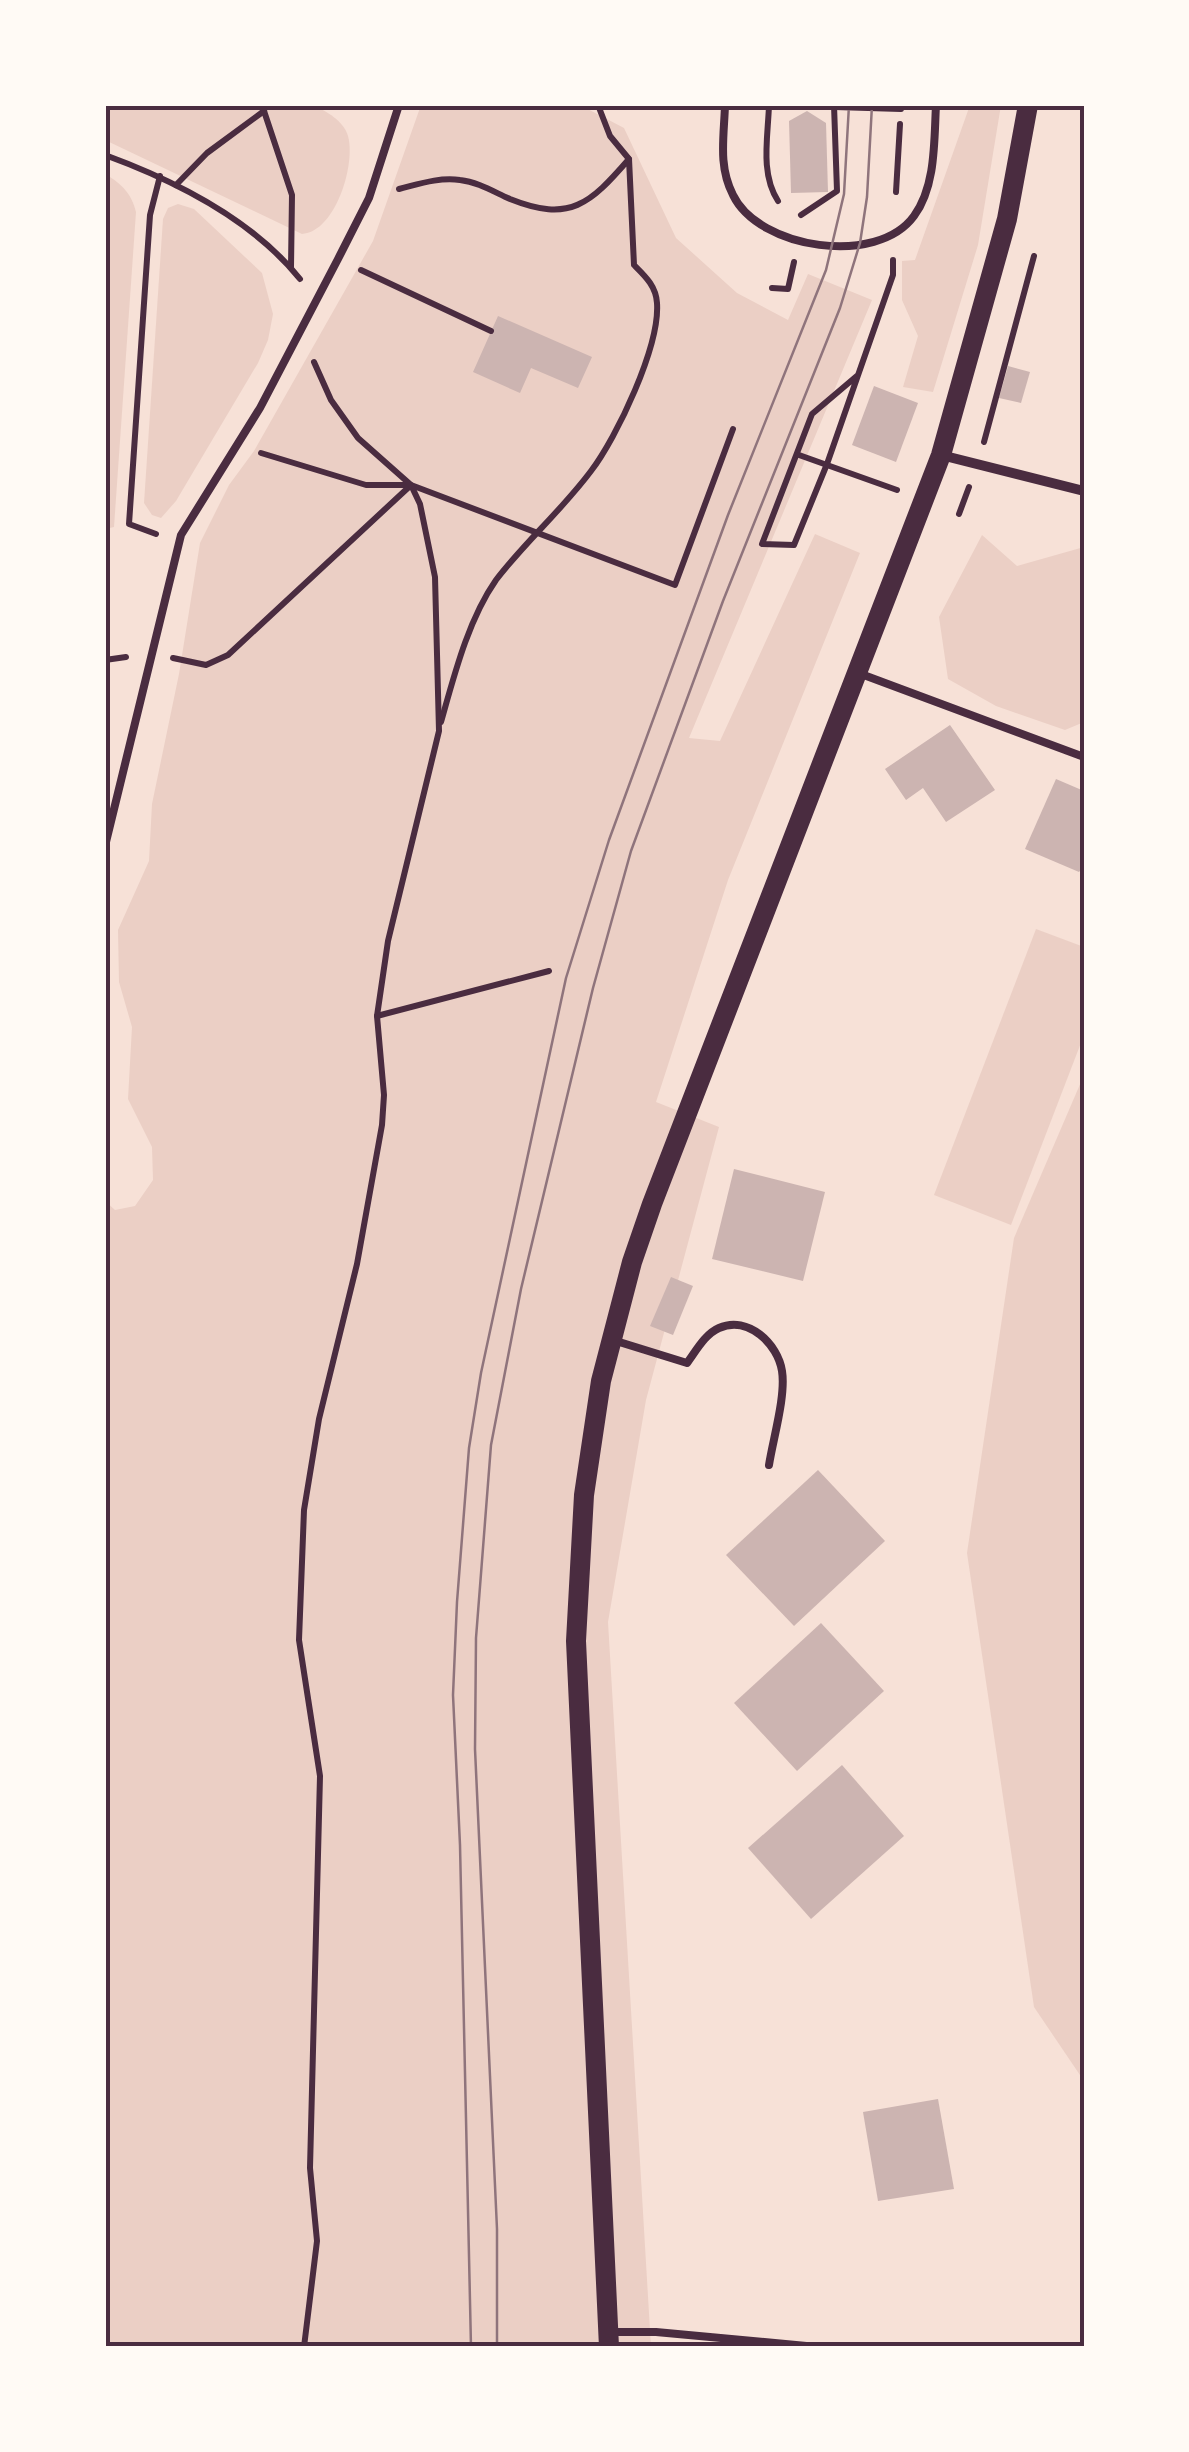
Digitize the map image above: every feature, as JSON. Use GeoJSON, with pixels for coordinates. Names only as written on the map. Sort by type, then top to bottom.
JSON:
{"type":"FeatureCollection","features":[{"type":"Feature","properties":{"kind":"main road"},"geometry":{"type":"LineString","coordinates":[[609,2340],[576,1641],[584,1495],[602,1381],[652,1204],[941,456],[1007,219],[1028,105]]}},
{"type":"Feature","properties":{"kind":"street"},"geometry":{"type":"LineString","coordinates":[[941,456],[1084,491]]}},
{"type":"Feature","properties":{"kind":"lane"},"geometry":{"type":"LineString","coordinates":[[105,846],[179,543],[260,408],[369,198],[398,105]]}},
{"type":"Feature","properties":{"kind":"lane"},"geometry":{"type":"LineString","coordinates":[[726,105],[722,167],[734,199],[763,227],[798,242],[833,247],[881,239],[912,219],[928,189],[936,105]]}},
{"type":"Feature","properties":{"kind":"lane"},"geometry":{"type":"LineString","coordinates":[[857,673],[1084,757]]}},
{"type":"Feature","properties":{"kind":"lane"},"geometry":{"type":"LineString","coordinates":[[612,1340],[687,1363],[716,1329],[732,1325],[750,1328],[764,1338],[778,1354],[783,1375],[769,1465]]}},
{"type":"Feature","properties":{"kind":"lane"},"geometry":{"type":"LineString","coordinates":[[609,2340],[656,2332],[817,2347]]}},
{"type":"Feature","properties":{"kind":"path"},"geometry":{"type":"LineString","coordinates":[[304,2347],[318,2241],[310,2168],[320,1776],[300,1640],[302,1540],[319,1419],[357,1264],[382,1125],[384,1095],[378,1016],[388,941],[448,694],[482,605],[496,581],[592,470],[616,432],[645,364],[654,328],[658,303],[652,283],[634,265],[628,160],[610,136],[598,105]]}},
{"type":"Feature","properties":{"kind":"path"},"geometry":{"type":"LineString","coordinates":[[800,215],[778,202],[770,188],[766,166],[769,105],[900,109]]}},
{"type":"Feature","properties":{"kind":"path"},"geometry":{"type":"LineString","coordinates":[[800,215],[837,191],[834,106]]}},
{"type":"Feature","properties":{"kind":"path"},"geometry":{"type":"LineString","coordinates":[[176,185],[207,153],[264,108],[292,195],[291,267]]}},
{"type":"Feature","properties":{"kind":"path"},"geometry":{"type":"LineString","coordinates":[[858,375],[812,414],[762,544],[794,546],[827,464],[893,275],[900,124]]}},
{"type":"Feature","properties":{"kind":"path"},"geometry":{"type":"LineString","coordinates":[[105,155],[176,185],[268,246],[291,267],[315,305],[314,364],[331,400],[358,438],[411,485],[675,585],[733,428]]}},
{"type":"Feature","properties":{"kind":"path"},"geometry":{"type":"LineString","coordinates":[[369,198],[431,180],[460,180],[541,210],[564,210],[599,194],[628,160]]}},
{"type":"Feature","properties":{"kind":"path"},"geometry":{"type":"LineString","coordinates":[[160,176],[150,215],[129,524],[179,543]]}},
{"type":"Feature","properties":{"kind":"path"},"geometry":{"type":"LineString","coordinates":[[772,288],[788,289],[800,215]]}},
{"type":"Feature","properties":{"kind":"path"},"geometry":{"type":"LineString","coordinates":[[338,259],[491,331]]}},
{"type":"Feature","properties":{"kind":"path"},"geometry":{"type":"LineString","coordinates":[[799,455],[899,491]]}},
{"type":"Feature","properties":{"kind":"path"},"geometry":{"type":"LineString","coordinates":[[279,460],[366,486],[411,485]]}},
{"type":"Feature","properties":{"kind":"path"},"geometry":{"type":"LineString","coordinates":[[152,653],[200,665],[214,664],[228,655],[411,485]]}},
{"type":"Feature","properties":{"kind":"path"},"geometry":{"type":"LineString","coordinates":[[411,485],[426,525],[435,577],[439,730]]}},
{"type":"Feature","properties":{"kind":"path"},"geometry":{"type":"LineString","coordinates":[[378,1016],[548,971]]}},
{"type":"Feature","properties":{"kind":"shaded area"},"geometry":{"type":"Polygon","coordinates":[[[105,105],[313,105],[346,130],[350,148],[346,179],[324,222],[302,234],[105,140],[105,105]]]}},
{"type":"Feature","properties":{"kind":"shaded area"},"geometry":{"type":"Polygon","coordinates":[[[421,105],[580,105],[624,128],[676,238],[737,293],[788,320],[808,274],[872,300],[689,738],[720,741],[815,534],[860,553],[728,880],[656,1102],[719,1127],[646,1400],[608,1622],[651,2347],[105,2347],[105,1201],[115,1210],[135,1206],[153,1180],[152,1147],[128,1099],[132,1027],[119,982],[118,930],[149,861],[152,804],[179,674],[200,543],[229,485],[254,451],[373,241],[421,105]]]}},
{"type":"Feature","properties":{"kind":"shaded area"},"geometry":{"type":"Polygon","coordinates":[[[970,105],[1001,105],[978,245],[933,392],[903,387],[918,336],[902,300],[902,261],[915,260],[970,105]]]}},
{"type":"Feature","properties":{"kind":"shaded area"},"geometry":{"type":"Polygon","coordinates":[[[105,174],[125,190],[136,212],[114,527],[105,529],[105,174]]]}},
{"type":"Feature","properties":{"kind":"shaded area"},"geometry":{"type":"Polygon","coordinates":[[[178,204],[194,209],[262,273],[273,314],[258,363],[176,501],[161,518],[152,515],[144,503],[163,219],[168,208],[178,204]]]}},
{"type":"Feature","properties":{"kind":"shaded area"},"geometry":{"type":"Polygon","coordinates":[[[982,535],[1017,566],[1084,547],[1084,722],[1065,730],[996,706],[948,679],[939,617],[982,535]]]}},
{"type":"Feature","properties":{"kind":"shaded area"},"geometry":{"type":"Polygon","coordinates":[[[1036,929],[1084,947],[1084,1035],[1011,1225],[934,1195],[1036,929]]]}},
{"type":"Feature","properties":{"kind":"shaded area"},"geometry":{"type":"Polygon","coordinates":[[[1084,1075],[1084,2081],[1034,2007],[967,1553],[1014,1238],[1084,1075]]]}},
{"type":"Feature","properties":{"kind":"building"},"geometry":{"type":"Polygon","coordinates":[[[807,111],[826,123],[828,192],[791,193],[789,121],[807,111]]]}},
{"type":"Feature","properties":{"kind":"building"},"geometry":{"type":"Polygon","coordinates":[[[498,316],[592,357],[578,388],[531,368],[520,393],[473,372],[498,316]]]}},
{"type":"Feature","properties":{"kind":"building"},"geometry":{"type":"Polygon","coordinates":[[[1008,366],[1030,372],[1021,403],[999,398],[1008,366]]]}},
{"type":"Feature","properties":{"kind":"building"},"geometry":{"type":"Polygon","coordinates":[[[874,386],[918,403],[896,462],[852,445],[874,386]]]}},
{"type":"Feature","properties":{"kind":"building"},"geometry":{"type":"Polygon","coordinates":[[[950,725],[995,790],[946,822],[923,788],[906,800],[885,769],[950,725]]]}},
{"type":"Feature","properties":{"kind":"building"},"geometry":{"type":"Polygon","coordinates":[[[1056,779],[1084,791],[1084,866],[1079,872],[1025,849],[1056,779]]]}},
{"type":"Feature","properties":{"kind":"building"},"geometry":{"type":"Polygon","coordinates":[[[734,1169],[825,1192],[803,1281],[712,1259],[734,1169]]]}},
{"type":"Feature","properties":{"kind":"building"},"geometry":{"type":"Polygon","coordinates":[[[671,1277],[693,1286],[673,1335],[650,1326],[671,1277]]]}},
{"type":"Feature","properties":{"kind":"building"},"geometry":{"type":"Polygon","coordinates":[[[818,1470],[885,1541],[794,1626],[726,1555],[818,1470]]]}},
{"type":"Feature","properties":{"kind":"building"},"geometry":{"type":"Polygon","coordinates":[[[821,1623],[884,1691],[797,1771],[734,1703],[821,1623]]]}},
{"type":"Feature","properties":{"kind":"building"},"geometry":{"type":"Polygon","coordinates":[[[842,1765],[904,1836],[811,1919],[748,1848],[842,1765]]]}},
{"type":"Feature","properties":{"kind":"building"},"geometry":{"type":"Polygon","coordinates":[[[938,2099],[954,2189],[878,2201],[863,2112],[938,2099]]]}},
{"type":"Feature","properties":{"kind":"tram line"},"geometry":{"type":"LineString","coordinates":[[471,2347],[453,1695],[469,1448],[481,1373],[566,978],[609,840],[728,515],[826,270],[844,194],[849,105]]}},
{"type":"Feature","properties":{"kind":"tram line"},"geometry":{"type":"LineString","coordinates":[[497,2347],[497,2229],[475,1749],[476,1638],[491,1445],[521,1289],[593,988],[631,851],[723,601],[840,308],[860,243],[872,105]]}}]}
